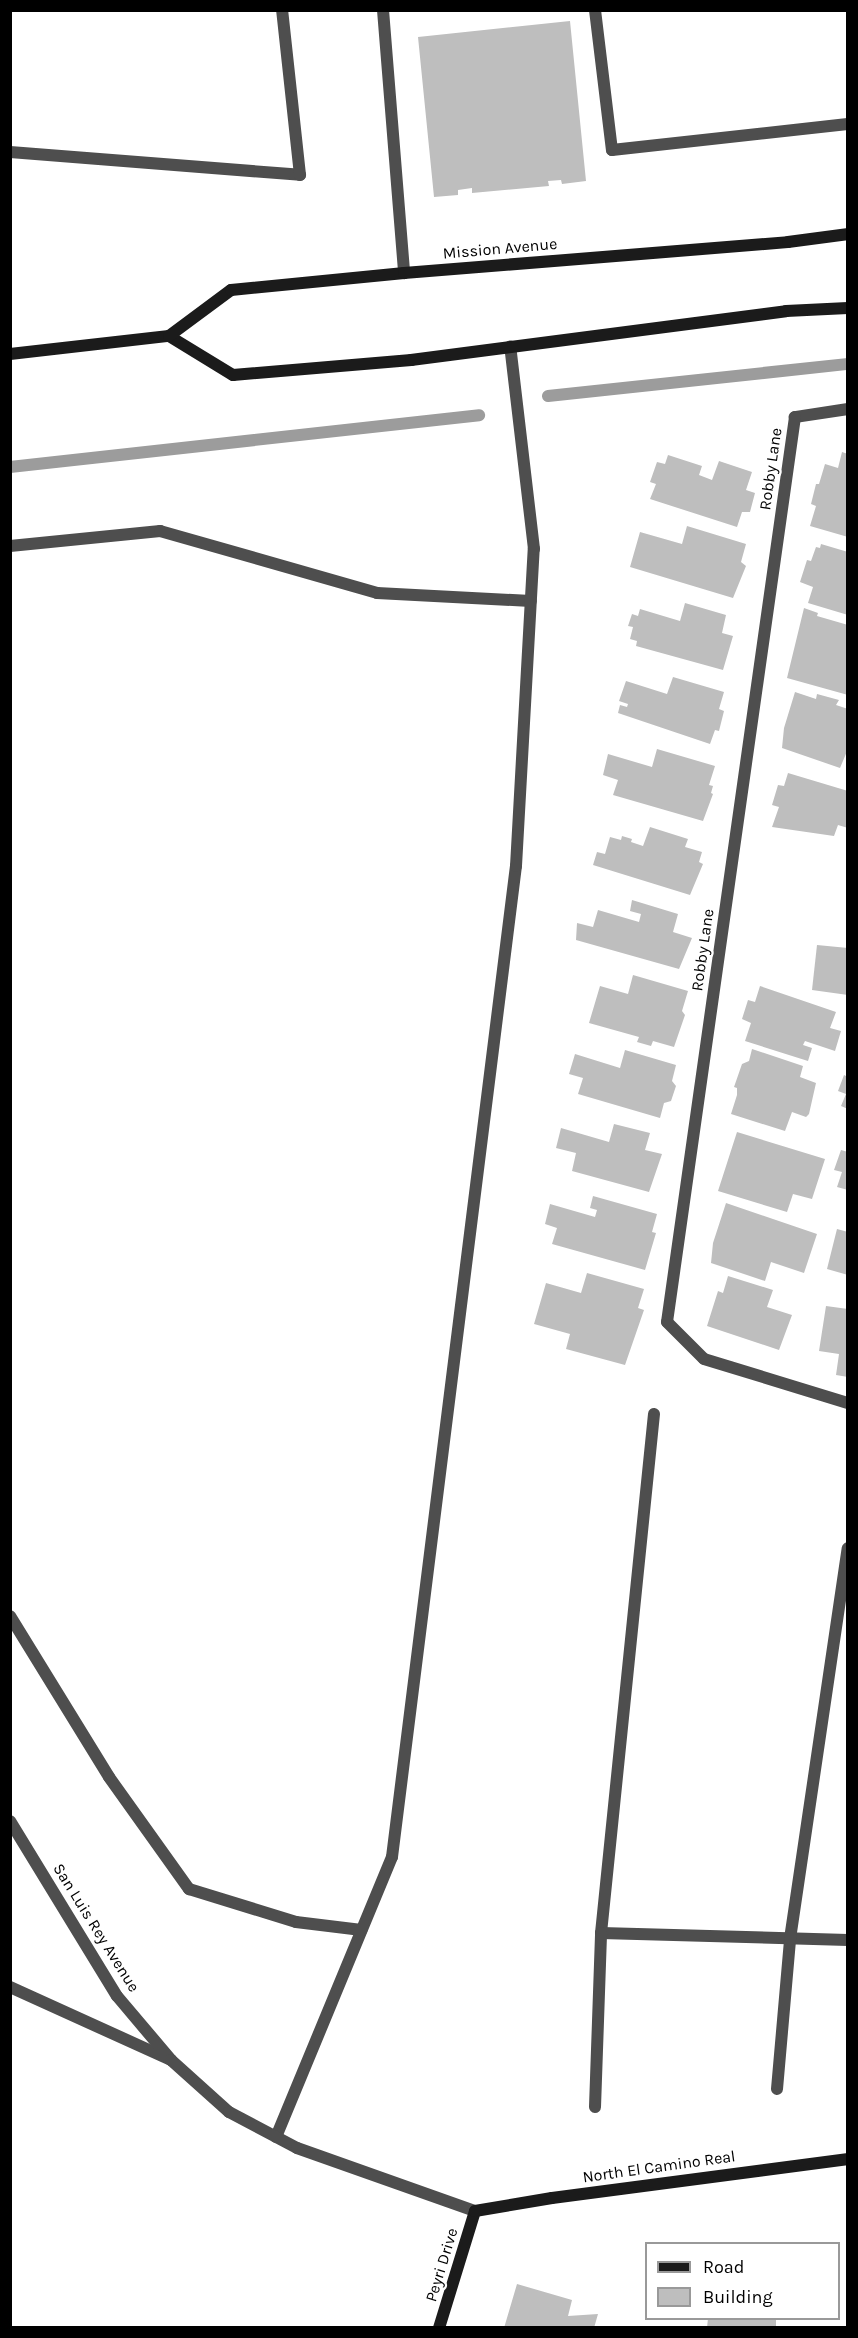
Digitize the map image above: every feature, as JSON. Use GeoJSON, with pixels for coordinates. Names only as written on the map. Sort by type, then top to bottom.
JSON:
{"type":"FeatureCollection","features":[{"type":"Feature","properties":{"kind":"main road","name":"Mission Avenue"},"geometry":{"type":"LineString","coordinates":[[169,336],[231,290],[404,273],[788,242],[848,234]]}},
{"type":"Feature","properties":{"kind":"main road"},"geometry":{"type":"LineString","coordinates":[[10,354],[169,336],[233,375],[411,360],[786,311],[848,308]]}},
{"type":"Feature","properties":{"kind":"main road","name":"North El Camino Real"},"geometry":{"type":"LineString","coordinates":[[475,2211],[552,2198],[848,2158]]}},
{"type":"Feature","properties":{"kind":"main road","name":"Peyri Drive"},"geometry":{"type":"LineString","coordinates":[[439,2328],[475,2211]]}},
{"type":"Feature","properties":{"kind":"street"},"geometry":{"type":"LineString","coordinates":[[10,152],[300,176],[282,10]]}},
{"type":"Feature","properties":{"kind":"street"},"geometry":{"type":"LineString","coordinates":[[383,10],[404,273]]}},
{"type":"Feature","properties":{"kind":"street"},"geometry":{"type":"LineString","coordinates":[[595,10],[612,150],[848,124]]}},
{"type":"Feature","properties":{"kind":"street"},"geometry":{"type":"LineString","coordinates":[[276,2137],[392,1857],[516,866],[534,549],[510,346]]}},
{"type":"Feature","properties":{"kind":"street","name":"Robby Lane"},"geometry":{"type":"LineString","coordinates":[[848,409],[795,417],[667,1322],[704,1359],[848,1403]]}},
{"type":"Feature","properties":{"kind":"street"},"geometry":{"type":"LineString","coordinates":[[10,546],[160,531],[377,593],[531,602]]}},
{"type":"Feature","properties":{"kind":"street"},"geometry":{"type":"LineString","coordinates":[[595,2107],[601,1933],[654,1414]]}},
{"type":"Feature","properties":{"kind":"street"},"geometry":{"type":"LineString","coordinates":[[777,2089],[790,1939],[848,1548]]}},
{"type":"Feature","properties":{"kind":"street"},"geometry":{"type":"LineString","coordinates":[[10,1616],[109,1777],[189,1889],[296,1922],[362,1930]]}},
{"type":"Feature","properties":{"kind":"street","name":"San Luis Rey Avenue"},"geometry":{"type":"LineString","coordinates":[[10,1821],[117,1996],[171,2060],[229,2112],[297,2148],[475,2211]]}},
{"type":"Feature","properties":{"kind":"street"},"geometry":{"type":"LineString","coordinates":[[601,1933],[848,1940]]}},
{"type":"Feature","properties":{"kind":"street"},"geometry":{"type":"LineString","coordinates":[[10,1987],[171,2060]]}},
{"type":"Feature","properties":{"kind":"building"},"geometry":{"type":"Polygon","coordinates":[[[570,21],[586,181],[562,184],[561,180],[548,181],[549,186],[472,193],[472,188],[458,190],[458,195],[434,197],[418,37],[570,21]]]}},
{"type":"Feature","properties":{"kind":"building"},"geometry":{"type":"Polygon","coordinates":[[[842,452],[848,454],[848,537],[810,526],[816,506],[811,504],[816,484],[819,484],[825,464],[838,468],[842,452]]]}},
{"type":"Feature","properties":{"kind":"building"},"geometry":{"type":"Polygon","coordinates":[[[668,455],[702,466],[699,475],[712,480],[719,461],[752,472],[746,490],[755,493],[750,512],[742,512],[737,527],[650,499],[656,484],[650,482],[657,462],[665,464],[668,455]]]}},
{"type":"Feature","properties":{"kind":"building"},"geometry":{"type":"Polygon","coordinates":[[[687,526],[746,544],[741,562],[746,566],[733,598],[630,567],[640,532],[682,544],[687,526]]]}},
{"type":"Feature","properties":{"kind":"building"},"geometry":{"type":"Polygon","coordinates":[[[821,544],[848,552],[848,615],[808,603],[813,587],[800,582],[807,560],[811,561],[816,547],[820,548],[821,544]]]}},
{"type":"Feature","properties":{"kind":"building"},"geometry":{"type":"Polygon","coordinates":[[[685,603],[726,615],[722,633],[733,636],[723,670],[636,646],[637,641],[630,639],[633,627],[628,626],[632,614],[638,616],[640,609],[680,621],[685,603]]]}},
{"type":"Feature","properties":{"kind":"building"},"geometry":{"type":"Polygon","coordinates":[[[804,608],[818,613],[817,616],[848,625],[848,695],[787,678],[804,608]]]}},
{"type":"Feature","properties":{"kind":"building"},"geometry":{"type":"Polygon","coordinates":[[[673,677],[724,692],[719,709],[724,711],[719,731],[715,730],[710,744],[618,713],[620,705],[627,707],[628,704],[619,701],[626,681],[667,694],[673,677]]]}},
{"type":"Feature","properties":{"kind":"building"},"geometry":{"type":"Polygon","coordinates":[[[795,692],[816,699],[817,694],[839,700],[836,705],[848,709],[848,749],[840,768],[782,748],[784,728],[795,692]]]}},
{"type":"Feature","properties":{"kind":"building"},"geometry":{"type":"Polygon","coordinates":[[[657,749],[715,766],[709,785],[713,786],[711,793],[713,794],[703,821],[613,795],[618,780],[603,775],[608,754],[652,767],[657,749]]]}},
{"type":"Feature","properties":{"kind":"building"},"geometry":{"type":"Polygon","coordinates":[[[788,773],[848,791],[848,828],[838,825],[834,836],[772,827],[779,807],[772,805],[778,785],[784,786],[788,773]]]}},
{"type":"Feature","properties":{"kind":"building"},"geometry":{"type":"Polygon","coordinates":[[[650,827],[688,839],[685,847],[702,852],[699,862],[703,864],[690,895],[593,865],[597,852],[605,854],[610,837],[621,840],[622,836],[643,846],[650,827]]]}},
{"type":"Feature","properties":{"kind":"building"},"geometry":{"type":"Polygon","coordinates":[[[632,900],[678,914],[673,932],[692,938],[679,969],[576,940],[577,923],[593,927],[598,910],[639,922],[641,914],[630,911],[632,900]]]}},
{"type":"Feature","properties":{"kind":"building"},"geometry":{"type":"Polygon","coordinates":[[[817,945],[848,948],[848,995],[812,990],[817,945]]]}},
{"type":"Feature","properties":{"kind":"building"},"geometry":{"type":"Polygon","coordinates":[[[633,975],[688,991],[682,1011],[685,1015],[674,1047],[653,1041],[651,1046],[637,1042],[639,1037],[589,1023],[600,986],[628,994],[633,975]]]}},
{"type":"Feature","properties":{"kind":"building"},"geometry":{"type":"Polygon","coordinates":[[[760,986],[836,1012],[830,1028],[841,1031],[835,1051],[805,1041],[803,1045],[812,1048],[808,1061],[745,1041],[751,1023],[742,1019],[748,1000],[755,1002],[760,986]]]}},
{"type":"Feature","properties":{"kind":"building"},"geometry":{"type":"Polygon","coordinates":[[[752,1049],[803,1066],[800,1077],[816,1083],[809,1114],[806,1117],[792,1112],[785,1131],[731,1114],[737,1095],[737,1088],[734,1087],[742,1064],[749,1061],[752,1049]]]}},
{"type":"Feature","properties":{"kind":"building"},"geometry":{"type":"Polygon","coordinates":[[[625,1050],[676,1065],[672,1081],[676,1086],[671,1101],[664,1103],[660,1118],[578,1094],[583,1078],[569,1074],[575,1054],[620,1068],[625,1050]]]}},
{"type":"Feature","properties":{"kind":"building"},"geometry":{"type":"Polygon","coordinates":[[[844,1075],[848,1077],[848,1109],[841,1106],[846,1094],[838,1091],[844,1075]]]}},
{"type":"Feature","properties":{"kind":"building"},"geometry":{"type":"Polygon","coordinates":[[[614,1124],[650,1133],[645,1150],[662,1154],[649,1192],[572,1171],[576,1153],[556,1148],[561,1128],[609,1142],[614,1124]]]}},
{"type":"Feature","properties":{"kind":"building"},"geometry":{"type":"Polygon","coordinates":[[[737,1132],[825,1159],[812,1199],[793,1194],[787,1212],[718,1191],[737,1132]]]}},
{"type":"Feature","properties":{"kind":"building"},"geometry":{"type":"Polygon","coordinates":[[[841,1150],[848,1152],[848,1190],[837,1187],[842,1172],[834,1170],[841,1150]]]}},
{"type":"Feature","properties":{"kind":"building"},"geometry":{"type":"Polygon","coordinates":[[[593,1196],[657,1214],[652,1232],[656,1233],[645,1270],[552,1244],[557,1228],[545,1224],[550,1204],[595,1217],[597,1210],[590,1208],[593,1196]]]}},
{"type":"Feature","properties":{"kind":"building"},"geometry":{"type":"Polygon","coordinates":[[[726,1203],[817,1234],[804,1273],[771,1262],[765,1281],[711,1263],[713,1243],[726,1203]]]}},
{"type":"Feature","properties":{"kind":"building"},"geometry":{"type":"Polygon","coordinates":[[[837,1229],[848,1232],[848,1275],[827,1269],[837,1229]]]}},
{"type":"Feature","properties":{"kind":"building"},"geometry":{"type":"Polygon","coordinates":[[[587,1273],[644,1289],[638,1308],[644,1310],[625,1365],[566,1349],[570,1334],[534,1324],[546,1283],[581,1293],[587,1273]]]}},
{"type":"Feature","properties":{"kind":"building"},"geometry":{"type":"Polygon","coordinates":[[[728,1276],[773,1290],[767,1307],[792,1315],[779,1350],[707,1326],[718,1291],[723,1293],[728,1276]]]}},
{"type":"Feature","properties":{"kind":"building"},"geometry":{"type":"Polygon","coordinates":[[[826,1306],[848,1309],[848,1377],[836,1375],[839,1354],[819,1351],[826,1306]]]}},
{"type":"Feature","properties":{"kind":"building"},"geometry":{"type":"Polygon","coordinates":[[[517,2284],[572,2300],[568,2316],[598,2314],[594,2328],[504,2328],[517,2284]]]}},
{"type":"Feature","properties":{"kind":"building"},"geometry":{"type":"Polygon","coordinates":[[[708,2320],[776,2320],[776,2328],[707,2328],[708,2320]]]}},
{"type":"Feature","properties":{"kind":"waterway"},"geometry":{"type":"LineString","coordinates":[[548,396],[848,364]]}},
{"type":"Feature","properties":{"kind":"waterway"},"geometry":{"type":"LineString","coordinates":[[10,467],[479,415]]}}]}
